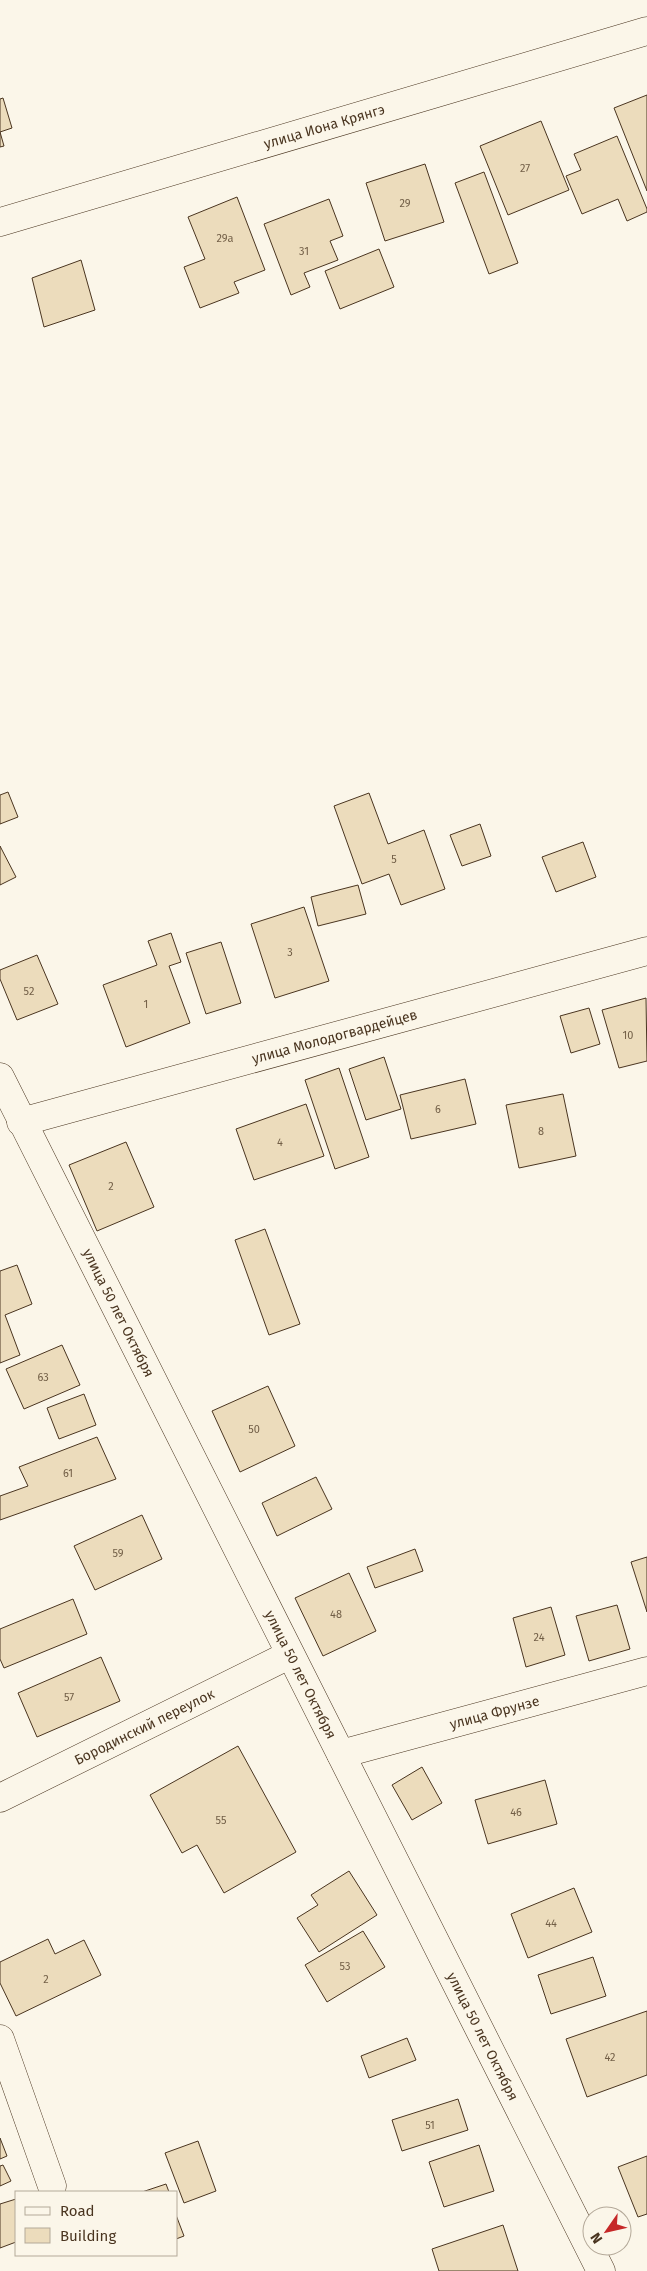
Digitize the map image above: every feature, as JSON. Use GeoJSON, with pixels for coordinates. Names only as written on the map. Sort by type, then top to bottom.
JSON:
{"type":"FeatureCollection","features":[{"type":"Feature","properties":{"kind":"street","name":"улица Иона Крянгэ"},"geometry":{"type":"LineString","coordinates":[[0,222],[647,32]]}},
{"type":"Feature","properties":{"kind":"street","name":"улица Молодогвардейцев"},"geometry":{"type":"LineString","coordinates":[[21,1122],[647,951]]}},
{"type":"Feature","properties":{"kind":"street","name":"улица 50 лет Октября"},"geometry":{"type":"LineString","coordinates":[[0,1077],[289,1655],[341,1754],[601,2271]]}},
{"type":"Feature","properties":{"kind":"street","name":"Бородинский переулок"},"geometry":{"type":"LineString","coordinates":[[0,1798],[289,1655]]}},
{"type":"Feature","properties":{"kind":"street","name":"улица Фрунзе"},"geometry":{"type":"LineString","coordinates":[[341,1754],[647,1671]]}},
{"type":"Feature","properties":{"kind":"street"},"geometry":{"type":"LineString","coordinates":[[0,2039],[52,2186]]}},
{"type":"Feature","properties":{"kind":"building"},"geometry":{"type":"Polygon","coordinates":[[[647,95],[647,191],[614,108],[647,95]]]}},
{"type":"Feature","properties":{"kind":"building"},"geometry":{"type":"Polygon","coordinates":[[[3,98],[12,128],[0,132],[0,99],[3,98]]]}},
{"type":"Feature","properties":{"kind":"building"},"geometry":{"type":"Polygon","coordinates":[[[541,121],[569,190],[508,215],[480,146],[541,121]]]}},
{"type":"Feature","properties":{"kind":"building"},"geometry":{"type":"Polygon","coordinates":[[[0,132],[4,146],[0,147],[0,132]]]}},
{"type":"Feature","properties":{"kind":"building"},"geometry":{"type":"Polygon","coordinates":[[[617,136],[647,209],[647,212],[627,221],[618,199],[582,214],[566,176],[581,170],[574,154],[617,136]]]}},
{"type":"Feature","properties":{"kind":"building"},"geometry":{"type":"Polygon","coordinates":[[[425,164],[444,222],[385,241],[366,183],[425,164]]]}},
{"type":"Feature","properties":{"kind":"building"},"geometry":{"type":"Polygon","coordinates":[[[484,172],[518,263],[489,274],[455,183],[484,172]]]}},
{"type":"Feature","properties":{"kind":"building"},"geometry":{"type":"Polygon","coordinates":[[[237,197],[265,270],[234,282],[239,293],[200,308],[184,267],[205,259],[188,217],[237,197]]]}},
{"type":"Feature","properties":{"kind":"building"},"geometry":{"type":"Polygon","coordinates":[[[329,199],[343,236],[330,241],[338,260],[304,273],[310,287],[291,295],[264,224],[329,199]]]}},
{"type":"Feature","properties":{"kind":"building"},"geometry":{"type":"Polygon","coordinates":[[[379,249],[394,287],[340,309],[325,271],[379,249]]]}},
{"type":"Feature","properties":{"kind":"building"},"geometry":{"type":"Polygon","coordinates":[[[81,260],[95,310],[44,327],[32,278],[81,260]]]}},
{"type":"Feature","properties":{"kind":"building"},"geometry":{"type":"Polygon","coordinates":[[[8,792],[18,817],[0,824],[0,795],[8,792]]]}},
{"type":"Feature","properties":{"kind":"building"},"geometry":{"type":"Polygon","coordinates":[[[369,793],[388,844],[424,830],[445,889],[401,905],[389,874],[362,884],[334,806],[369,793]]]}},
{"type":"Feature","properties":{"kind":"building"},"geometry":{"type":"Polygon","coordinates":[[[480,824],[491,856],[462,866],[450,835],[480,824]]]}},
{"type":"Feature","properties":{"kind":"building"},"geometry":{"type":"Polygon","coordinates":[[[583,842],[596,877],[556,892],[542,857],[583,842]]]}},
{"type":"Feature","properties":{"kind":"building"},"geometry":{"type":"Polygon","coordinates":[[[0,846],[16,877],[0,885],[0,846]]]}},
{"type":"Feature","properties":{"kind":"building"},"geometry":{"type":"Polygon","coordinates":[[[358,885],[366,914],[318,926],[311,897],[358,885]]]}},
{"type":"Feature","properties":{"kind":"building"},"geometry":{"type":"Polygon","coordinates":[[[304,907],[329,981],[275,998],[251,924],[304,907]]]}},
{"type":"Feature","properties":{"kind":"building"},"geometry":{"type":"Polygon","coordinates":[[[171,933],[181,962],[169,966],[190,1023],[126,1047],[103,985],[157,965],[148,941],[171,933]]]}},
{"type":"Feature","properties":{"kind":"building"},"geometry":{"type":"Polygon","coordinates":[[[221,942],[241,1003],[206,1014],[186,953],[221,942]]]}},
{"type":"Feature","properties":{"kind":"building"},"geometry":{"type":"Polygon","coordinates":[[[37,955],[58,1004],[17,1020],[0,979],[0,970],[37,955]]]}},
{"type":"Feature","properties":{"kind":"building"},"geometry":{"type":"Polygon","coordinates":[[[646,998],[647,1061],[619,1068],[602,1010],[646,998]]]}},
{"type":"Feature","properties":{"kind":"building"},"geometry":{"type":"Polygon","coordinates":[[[589,1008],[600,1044],[571,1053],[560,1016],[589,1008]]]}},
{"type":"Feature","properties":{"kind":"building"},"geometry":{"type":"Polygon","coordinates":[[[384,1057],[401,1109],[366,1120],[349,1069],[384,1057]]]}},
{"type":"Feature","properties":{"kind":"building"},"geometry":{"type":"Polygon","coordinates":[[[339,1068],[369,1157],[335,1169],[305,1080],[339,1068]]]}},
{"type":"Feature","properties":{"kind":"building"},"geometry":{"type":"Polygon","coordinates":[[[465,1079],[476,1124],[411,1139],[400,1095],[465,1079]]]}},
{"type":"Feature","properties":{"kind":"building"},"geometry":{"type":"Polygon","coordinates":[[[563,1094],[576,1156],[519,1168],[506,1105],[563,1094]]]}},
{"type":"Feature","properties":{"kind":"building"},"geometry":{"type":"Polygon","coordinates":[[[306,1104],[324,1156],[254,1180],[236,1129],[306,1104]]]}},
{"type":"Feature","properties":{"kind":"building"},"geometry":{"type":"Polygon","coordinates":[[[126,1142],[154,1207],[97,1231],[69,1165],[126,1142]]]}},
{"type":"Feature","properties":{"kind":"building"},"geometry":{"type":"Polygon","coordinates":[[[265,1229],[300,1324],[269,1335],[235,1240],[265,1229]]]}},
{"type":"Feature","properties":{"kind":"building"},"geometry":{"type":"Polygon","coordinates":[[[17,1265],[32,1304],[5,1315],[20,1355],[0,1363],[0,1271],[17,1265]]]}},
{"type":"Feature","properties":{"kind":"building"},"geometry":{"type":"Polygon","coordinates":[[[62,1345],[80,1385],[24,1409],[6,1369],[62,1345]]]}},
{"type":"Feature","properties":{"kind":"building"},"geometry":{"type":"Polygon","coordinates":[[[268,1386],[295,1446],[240,1472],[212,1411],[268,1386]]]}},
{"type":"Feature","properties":{"kind":"building"},"geometry":{"type":"Polygon","coordinates":[[[84,1394],[96,1425],[59,1439],[47,1408],[84,1394]]]}},
{"type":"Feature","properties":{"kind":"building"},"geometry":{"type":"Polygon","coordinates":[[[97,1437],[116,1479],[0,1520],[0,1496],[28,1486],[19,1467],[97,1437]]]}},
{"type":"Feature","properties":{"kind":"building"},"geometry":{"type":"Polygon","coordinates":[[[316,1477],[332,1509],[277,1536],[262,1503],[316,1477]]]}},
{"type":"Feature","properties":{"kind":"building"},"geometry":{"type":"Polygon","coordinates":[[[142,1515],[162,1559],[95,1590],[74,1546],[142,1515]]]}},
{"type":"Feature","properties":{"kind":"building"},"geometry":{"type":"Polygon","coordinates":[[[415,1549],[423,1571],[375,1588],[367,1567],[415,1549]]]}},
{"type":"Feature","properties":{"kind":"building"},"geometry":{"type":"Polygon","coordinates":[[[647,1557],[647,1612],[631,1562],[647,1557]]]}},
{"type":"Feature","properties":{"kind":"building"},"geometry":{"type":"Polygon","coordinates":[[[349,1573],[376,1631],[323,1656],[295,1598],[349,1573]]]}},
{"type":"Feature","properties":{"kind":"building"},"geometry":{"type":"Polygon","coordinates":[[[73,1599],[87,1634],[4,1668],[0,1659],[0,1629],[73,1599]]]}},
{"type":"Feature","properties":{"kind":"building"},"geometry":{"type":"Polygon","coordinates":[[[617,1605],[630,1649],[589,1661],[576,1616],[617,1605]]]}},
{"type":"Feature","properties":{"kind":"building"},"geometry":{"type":"Polygon","coordinates":[[[551,1607],[565,1655],[526,1667],[513,1618],[551,1607]]]}},
{"type":"Feature","properties":{"kind":"building"},"geometry":{"type":"Polygon","coordinates":[[[101,1657],[120,1701],[37,1737],[18,1693],[101,1657]]]}},
{"type":"Feature","properties":{"kind":"building"},"geometry":{"type":"Polygon","coordinates":[[[238,1746],[296,1852],[224,1893],[197,1845],[182,1853],[150,1795],[238,1746]]]}},
{"type":"Feature","properties":{"kind":"building"},"geometry":{"type":"Polygon","coordinates":[[[422,1767],[442,1803],[412,1820],[392,1785],[422,1767]]]}},
{"type":"Feature","properties":{"kind":"building"},"geometry":{"type":"Polygon","coordinates":[[[545,1780],[557,1824],[488,1844],[475,1800],[545,1780]]]}},
{"type":"Feature","properties":{"kind":"building"},"geometry":{"type":"Polygon","coordinates":[[[349,1871],[377,1915],[319,1952],[297,1918],[318,1905],[311,1895],[349,1871]]]}},
{"type":"Feature","properties":{"kind":"building"},"geometry":{"type":"Polygon","coordinates":[[[574,1888],[592,1932],[528,1958],[511,1914],[574,1888]]]}},
{"type":"Feature","properties":{"kind":"building"},"geometry":{"type":"Polygon","coordinates":[[[363,1931],[385,1967],[327,2002],[305,1965],[363,1931]]]}},
{"type":"Feature","properties":{"kind":"building"},"geometry":{"type":"Polygon","coordinates":[[[48,1939],[55,1954],[84,1940],[101,1975],[16,2016],[0,1983],[0,1962],[48,1939]]]}},
{"type":"Feature","properties":{"kind":"building"},"geometry":{"type":"Polygon","coordinates":[[[593,1957],[606,1996],[551,2014],[538,1975],[593,1957]]]}},
{"type":"Feature","properties":{"kind":"building"},"geometry":{"type":"Polygon","coordinates":[[[647,2011],[647,2075],[587,2097],[566,2039],[647,2011]]]}},
{"type":"Feature","properties":{"kind":"building"},"geometry":{"type":"Polygon","coordinates":[[[407,2038],[416,2060],[369,2078],[361,2056],[407,2038]]]}},
{"type":"Feature","properties":{"kind":"building"},"geometry":{"type":"Polygon","coordinates":[[[458,2099],[468,2130],[402,2151],[392,2120],[458,2099]]]}},
{"type":"Feature","properties":{"kind":"building"},"geometry":{"type":"Polygon","coordinates":[[[0,2138],[7,2156],[0,2159],[0,2138]]]}},
{"type":"Feature","properties":{"kind":"building"},"geometry":{"type":"Polygon","coordinates":[[[198,2141],[216,2191],[184,2203],[165,2153],[198,2141]]]}},
{"type":"Feature","properties":{"kind":"building"},"geometry":{"type":"Polygon","coordinates":[[[479,2145],[494,2191],[444,2207],[429,2162],[479,2145]]]}},
{"type":"Feature","properties":{"kind":"building"},"geometry":{"type":"Polygon","coordinates":[[[647,2156],[647,2214],[638,2217],[618,2167],[647,2156]]]}},
{"type":"Feature","properties":{"kind":"building"},"geometry":{"type":"Polygon","coordinates":[[[3,2165],[11,2181],[0,2186],[0,2166],[3,2165]]]}},
{"type":"Feature","properties":{"kind":"building"},"geometry":{"type":"Polygon","coordinates":[[[166,2184],[169,2191],[145,2191],[166,2184]]]}},
{"type":"Feature","properties":{"kind":"building"},"geometry":{"type":"Polygon","coordinates":[[[15,2199],[15,2242],[0,2248],[0,2204],[15,2199]]]}},
{"type":"Feature","properties":{"kind":"building"},"geometry":{"type":"Polygon","coordinates":[[[178,2220],[184,2236],[178,2238],[178,2220]]]}},
{"type":"Feature","properties":{"kind":"building"},"geometry":{"type":"Polygon","coordinates":[[[503,2225],[518,2271],[439,2271],[432,2249],[503,2225]]]}}]}
